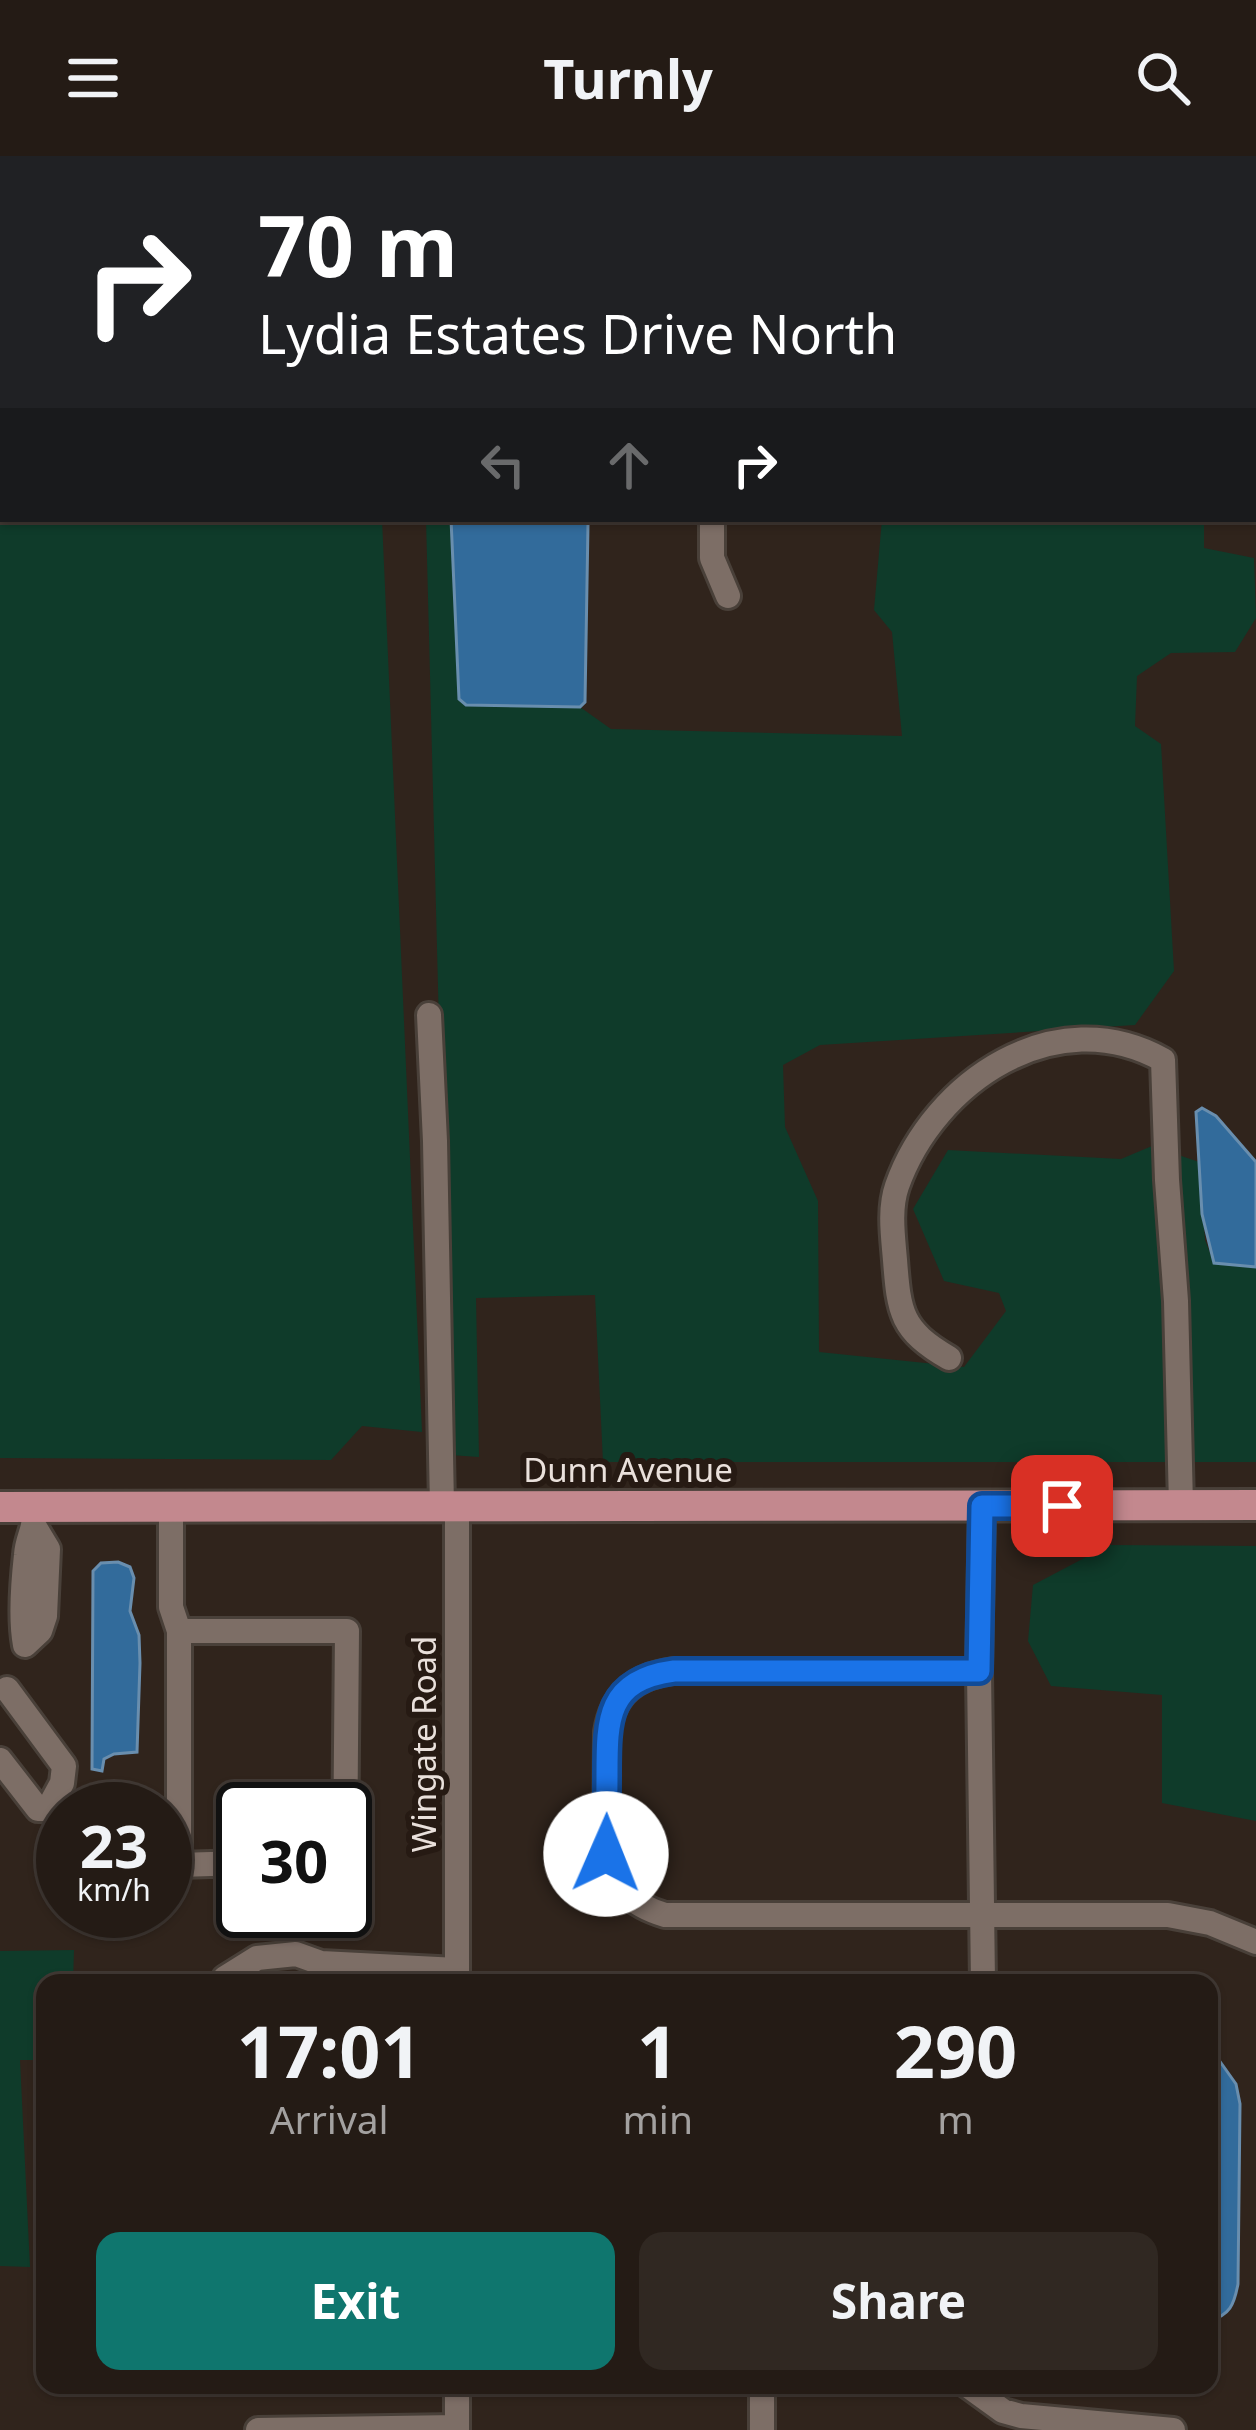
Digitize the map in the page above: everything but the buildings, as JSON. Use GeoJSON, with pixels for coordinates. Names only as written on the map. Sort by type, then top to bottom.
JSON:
{"type":"FeatureCollection","features":[{"type":"Feature","properties":{"kind":"main road","name":"Dunn Avenue"},"geometry":{"type":"LineString","coordinates":[[0,1507],[36,1518],[171,1507],[1256,1505]]}},
{"type":"Feature","properties":{"kind":"street"},"geometry":{"type":"LineString","coordinates":[[712,522],[712,558],[728,596]]}},
{"type":"Feature","properties":{"kind":"street","name":"Wingate Road"},"geometry":{"type":"LineString","coordinates":[[429,1015],[449,1506],[457,1974]]}},
{"type":"Feature","properties":{"kind":"street"},"geometry":{"type":"LineString","coordinates":[[949,1358],[910,1331],[903,1318],[893,1216],[896,1189],[946,1102],[1013,1054],[1046,1044],[1114,1042],[1163,1060],[1176,1301],[1180,1505]]}},
{"type":"Feature","properties":{"kind":"street"},"geometry":{"type":"LineString","coordinates":[[982,1506],[983,1974]]}},
{"type":"Feature","properties":{"kind":"street"},"geometry":{"type":"LineString","coordinates":[[171,1507],[171,1607],[179,1630],[179,1864],[216,1863]]}},
{"type":"Feature","properties":{"kind":"street"},"geometry":{"type":"LineString","coordinates":[[0,1760],[38,1809],[48,1809],[62,1783],[64,1766],[3,1696],[25,1645],[26,1549],[36,1518]]}},
{"type":"Feature","properties":{"kind":"street"},"geometry":{"type":"LineString","coordinates":[[179,1630],[347,1631],[346,1782]]}},
{"type":"Feature","properties":{"kind":"street"},"geometry":{"type":"LineString","coordinates":[[979,1671],[652,1674],[634,1682],[610,1713],[606,1854],[610,1873],[620,1889],[647,1910],[690,1916],[1168,1915],[1210,1923],[1256,1942]]}},
{"type":"Feature","properties":{"kind":"street"},"geometry":{"type":"LineString","coordinates":[[231,1974],[235,1968],[296,1954],[308,1962],[436,1974]]}},
{"type":"Feature","properties":{"kind":"street"},"geometry":{"type":"LineString","coordinates":[[258,2430],[457,2429],[457,2394]]}},
{"type":"Feature","properties":{"kind":"street"},"geometry":{"type":"LineString","coordinates":[[762,2394],[762,2430]]}},
{"type":"Feature","properties":{"kind":"street"},"geometry":{"type":"LineString","coordinates":[[975,2394],[999,2420],[1173,2430]]}},
{"type":"Feature","properties":{"kind":"green space"},"geometry":{"type":"Polygon","coordinates":[[[0,522],[382,522],[422,1432],[362,1426],[331,1460],[0,1458],[0,522]]]}},
{"type":"Feature","properties":{"kind":"green space"},"geometry":{"type":"Polygon","coordinates":[[[426,522],[451,522],[459,699],[467,705],[580,707],[611,729],[902,736],[892,632],[874,610],[882,522],[1204,522],[1204,548],[1254,558],[1256,618],[1235,652],[1171,653],[1137,676],[1135,726],[1161,744],[1174,971],[1135,1025],[820,1045],[783,1065],[785,1127],[818,1201],[819,1352],[964,1367],[1006,1311],[999,1293],[944,1281],[913,1209],[948,1150],[1121,1159],[1152,1146],[1199,1162],[1205,1240],[1214,1263],[1256,1267],[1256,1462],[603,1462],[595,1295],[476,1298],[479,1457],[450,1455],[426,522]]]}},
{"type":"Feature","properties":{"kind":"green space"},"geometry":{"type":"Polygon","coordinates":[[[1109,1545],[1256,1546],[1256,1821],[1162,1803],[1162,1695],[1051,1686],[1028,1641],[1033,1585],[1109,1545]]]}},
{"type":"Feature","properties":{"kind":"green space"},"geometry":{"type":"Polygon","coordinates":[[[74,1950],[73,1974],[36,1974],[36,2060],[20,2060],[30,2267],[0,2266],[0,1951],[74,1950]]]}},
{"type":"Feature","properties":{"kind":"water"},"geometry":{"type":"Polygon","coordinates":[[[451,522],[586,522],[585,702],[580,707],[466,705],[459,699],[451,522]]]}},
{"type":"Feature","properties":{"kind":"water"},"geometry":{"type":"Polygon","coordinates":[[[1202,1108],[1216,1116],[1256,1162],[1256,1267],[1214,1263],[1202,1214],[1196,1112],[1202,1108]]]}},
{"type":"Feature","properties":{"kind":"water"},"geometry":{"type":"Polygon","coordinates":[[[101,1563],[130,1567],[134,1578],[130,1611],[139,1635],[137,1752],[104,1759],[102,1771],[92,1769],[93,1571],[101,1563]]]}},
{"type":"Feature","properties":{"kind":"water"},"geometry":{"type":"Polygon","coordinates":[[[1218,2059],[1236,2084],[1240,2104],[1238,2284],[1218,2318],[1218,2059]]]}},
{"type":"Feature","properties":{"kind":"route"},"geometry":{"type":"LineString","coordinates":[[606,1854],[610,1713],[634,1682],[674,1671],[979,1671],[982,1506],[1062,1506]]}}]}
